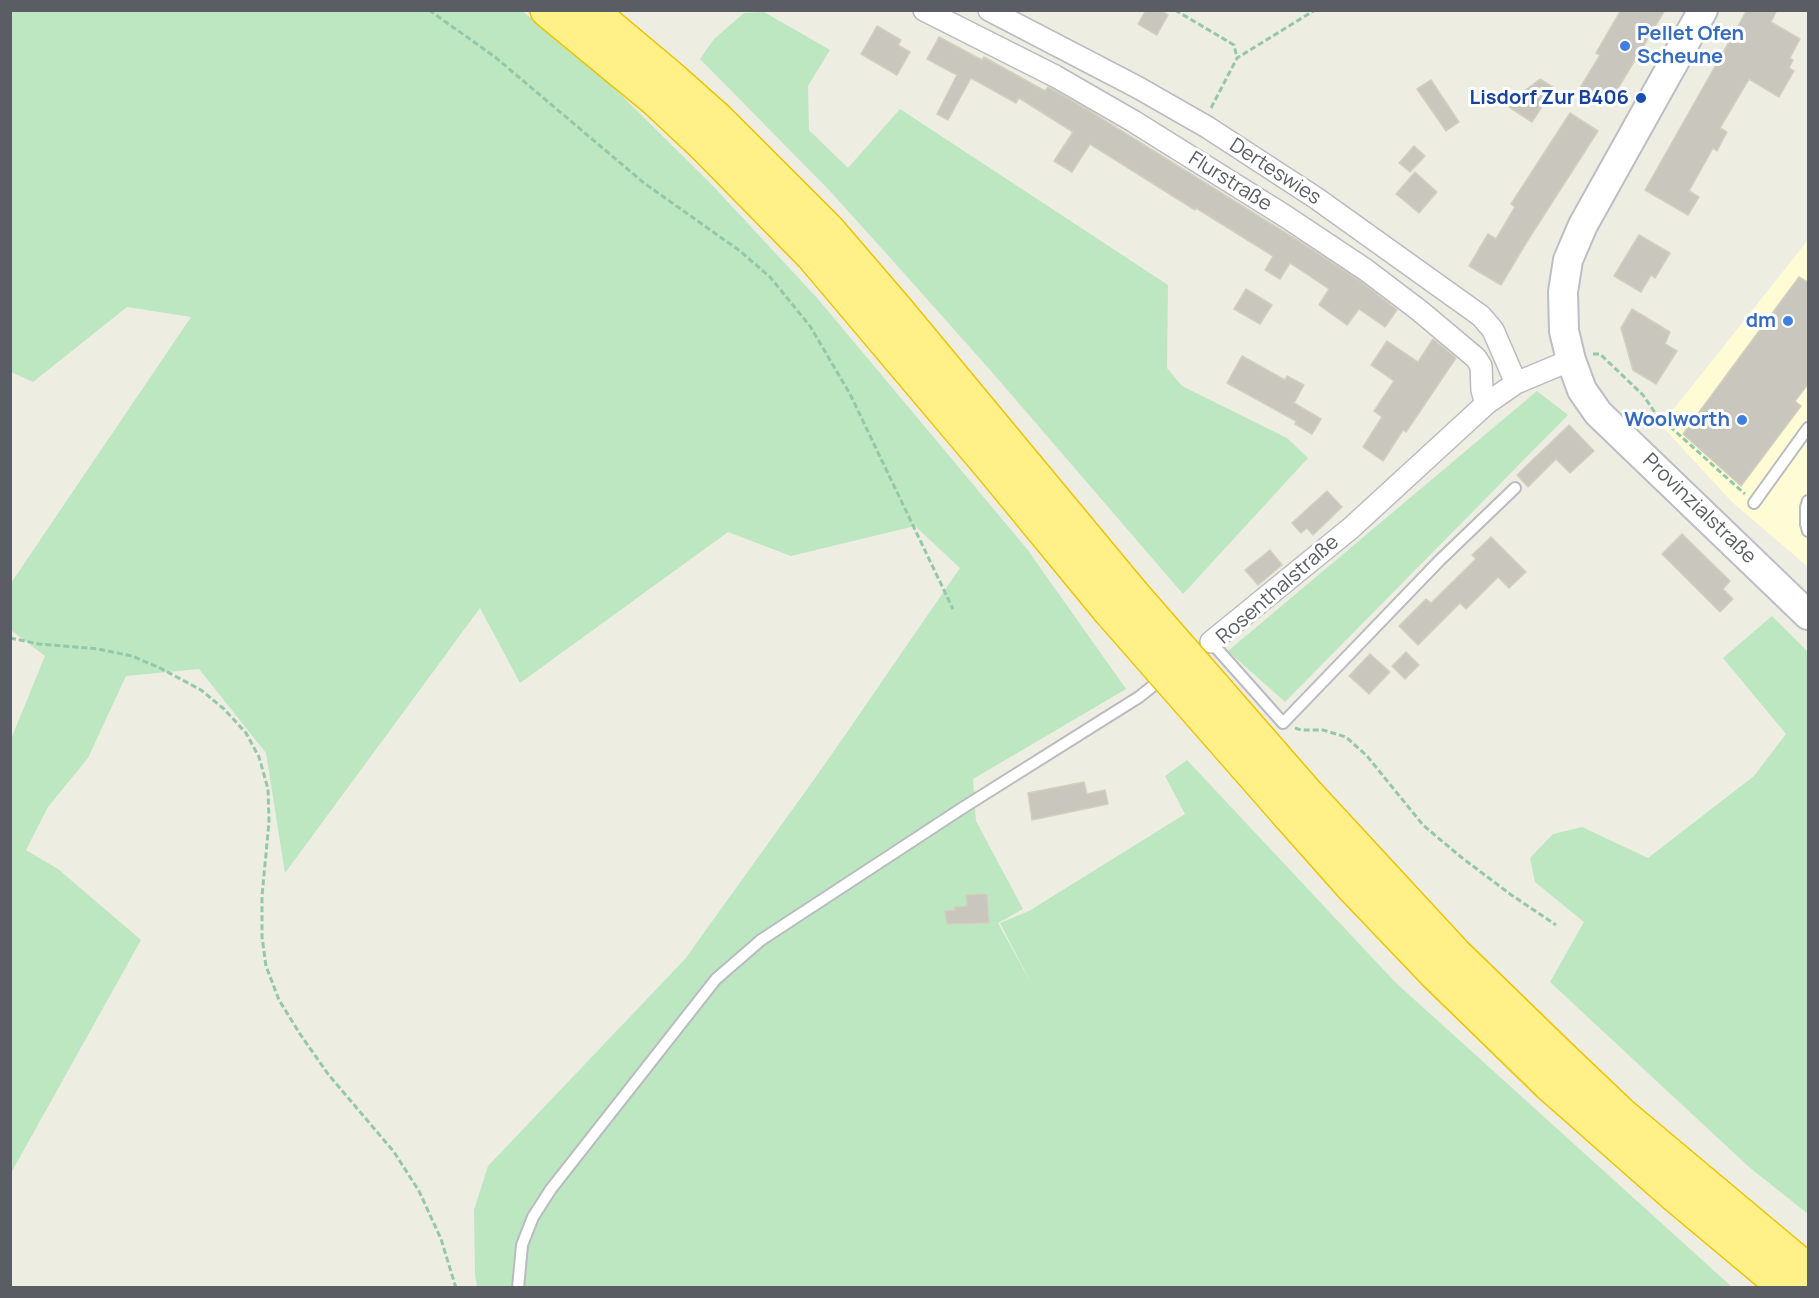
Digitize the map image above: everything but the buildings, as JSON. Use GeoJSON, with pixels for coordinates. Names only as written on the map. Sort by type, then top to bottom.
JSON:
{"type":"FeatureCollection","features":[{"type":"Feature","properties":{"kind":"highway"},"geometry":{"type":"LineString","coordinates":[[547,10],[655,99],[697,138],[813,256],[881,336],[1120,601],[1298,805],[1622,1115],[1809,1270]]}},
{"type":"Feature","properties":{"kind":"highway"},"geometry":{"type":"LineString","coordinates":[[590,10],[716,118],[829,231],[896,309],[1120,601]]}},
{"type":"Feature","properties":{"kind":"highway"},"geometry":{"type":"LineString","coordinates":[[1298,805],[1352,886],[1436,974],[1549,1084],[1676,1196],[1786,1287]]}},
{"type":"Feature","properties":{"kind":"main road","name":"Provinzialstraße"},"geometry":{"type":"LineString","coordinates":[[1703,10],[1583,225],[1568,260],[1563,292],[1564,331],[1582,390],[1598,413],[1809,615]]}},
{"type":"Feature","properties":{"kind":"street","name":"Flurstraße"},"geometry":{"type":"LineString","coordinates":[[924,10],[1055,76],[1133,121],[1366,270],[1476,358],[1481,366],[1482,390],[1486,404]]}},
{"type":"Feature","properties":{"kind":"street","name":"Derteswies"},"geometry":{"type":"LineString","coordinates":[[989,10],[1137,87],[1206,127],[1316,198],[1481,316],[1493,330],[1516,383]]}},
{"type":"Feature","properties":{"kind":"street","name":"Rosenthalstraße"},"geometry":{"type":"LineString","coordinates":[[1211,642],[1351,528],[1486,404],[1516,383],[1571,360]]}},
{"type":"Feature","properties":{"kind":"lane"},"geometry":{"type":"LineString","coordinates":[[1754,503],[1805,441],[1809,428]]}},
{"type":"Feature","properties":{"kind":"lane"},"geometry":{"type":"LineString","coordinates":[[1283,723],[1440,560],[1515,488]]}},
{"type":"Feature","properties":{"kind":"lane"},"geometry":{"type":"LineString","coordinates":[[1809,501],[1806,507],[1806,524],[1809,531]]}},
{"type":"Feature","properties":{"kind":"lane"},"geometry":{"type":"LineString","coordinates":[[518,1287],[522,1245],[533,1217],[551,1189],[716,979],[761,940],[964,807],[1139,697],[1211,642]]}},
{"type":"Feature","properties":{"kind":"lane","name":"Rosenthalstraße"},"geometry":{"type":"LineString","coordinates":[[1211,642],[1283,723]]}},
{"type":"Feature","properties":{"kind":"path"},"geometry":{"type":"LineString","coordinates":[[429,10],[495,57],[644,183],[740,251],[770,277],[810,326],[850,394],[953,609]]}},
{"type":"Feature","properties":{"kind":"path"},"geometry":{"type":"LineString","coordinates":[[1175,10],[1234,45],[1237,58]]}},
{"type":"Feature","properties":{"kind":"path"},"geometry":{"type":"LineString","coordinates":[[1206,127],[1210,111],[1237,58],[1316,10]]}},
{"type":"Feature","properties":{"kind":"path"},"geometry":{"type":"LineString","coordinates":[[1571,360],[1589,354],[1600,354],[1643,395],[1656,414],[1754,503]]}},
{"type":"Feature","properties":{"kind":"path"},"geometry":{"type":"LineString","coordinates":[[10,638],[39,644],[98,649],[132,656],[201,690],[224,709],[246,733],[259,758],[268,789],[269,822],[262,896],[262,937],[266,966],[279,1000],[300,1034],[328,1074],[394,1152],[419,1191],[441,1239],[456,1287]]}},
{"type":"Feature","properties":{"kind":"path"},"geometry":{"type":"LineString","coordinates":[[1283,723],[1301,730],[1323,730],[1346,737],[1367,756],[1423,825],[1510,894],[1556,925]]}},
{"type":"Feature","properties":{"kind":"shaded area"},"geometry":{"type":"Polygon","coordinates":[[[1808,240],[1808,567],[1732,502],[1661,425],[1808,240]]]}},
{"type":"Feature","properties":{"kind":"green space"},"geometry":{"type":"Polygon","coordinates":[[[11,11],[522,11],[597,71],[714,187],[818,299],[1027,549],[1126,689],[973,779],[976,821],[1023,909],[998,923],[1033,987],[1000,923],[1029,911],[1185,814],[1165,776],[1187,760],[1395,982],[1732,1287],[477,1287],[474,1210],[488,1166],[685,959],[823,767],[960,568],[915,526],[791,556],[728,532],[520,683],[480,608],[285,873],[266,753],[199,669],[126,676],[88,758],[48,807],[26,850],[58,869],[141,940],[11,1173],[11,739],[45,656],[11,630],[11,583],[191,317],[127,307],[33,382],[11,372],[11,11]]]}},
{"type":"Feature","properties":{"kind":"green space"},"geometry":{"type":"Polygon","coordinates":[[[764,12],[830,50],[808,86],[809,130],[848,168],[900,109],[1168,285],[1167,368],[1182,386],[1287,438],[1308,458],[1183,594],[991,371],[829,190],[700,59],[714,39],[744,13],[764,12]]]}},
{"type":"Feature","properties":{"kind":"green space"},"geometry":{"type":"Polygon","coordinates":[[[1537,391],[1568,415],[1285,702],[1228,651],[1537,391]]]}},
{"type":"Feature","properties":{"kind":"green space"},"geometry":{"type":"Polygon","coordinates":[[[1772,616],[1808,652],[1808,1214],[1749,1167],[1550,982],[1584,922],[1535,882],[1530,858],[1553,834],[1582,827],[1648,858],[1754,776],[1786,734],[1723,658],[1772,616]]]}},
{"type":"Feature","properties":{"kind":"place","name":"Pellet Ofen Scheune"},"geometry":{"type":"Point","coordinates":[1625,46]}},
{"type":"Feature","properties":{"kind":"place","name":"Lisdorf Zur B406"},"geometry":{"type":"Point","coordinates":[1641,98]}},
{"type":"Feature","properties":{"kind":"place","name":"dm"},"geometry":{"type":"Point","coordinates":[1788,321]}},
{"type":"Feature","properties":{"kind":"place","name":"Woolworth"},"geometry":{"type":"Point","coordinates":[1742,420]}}]}
